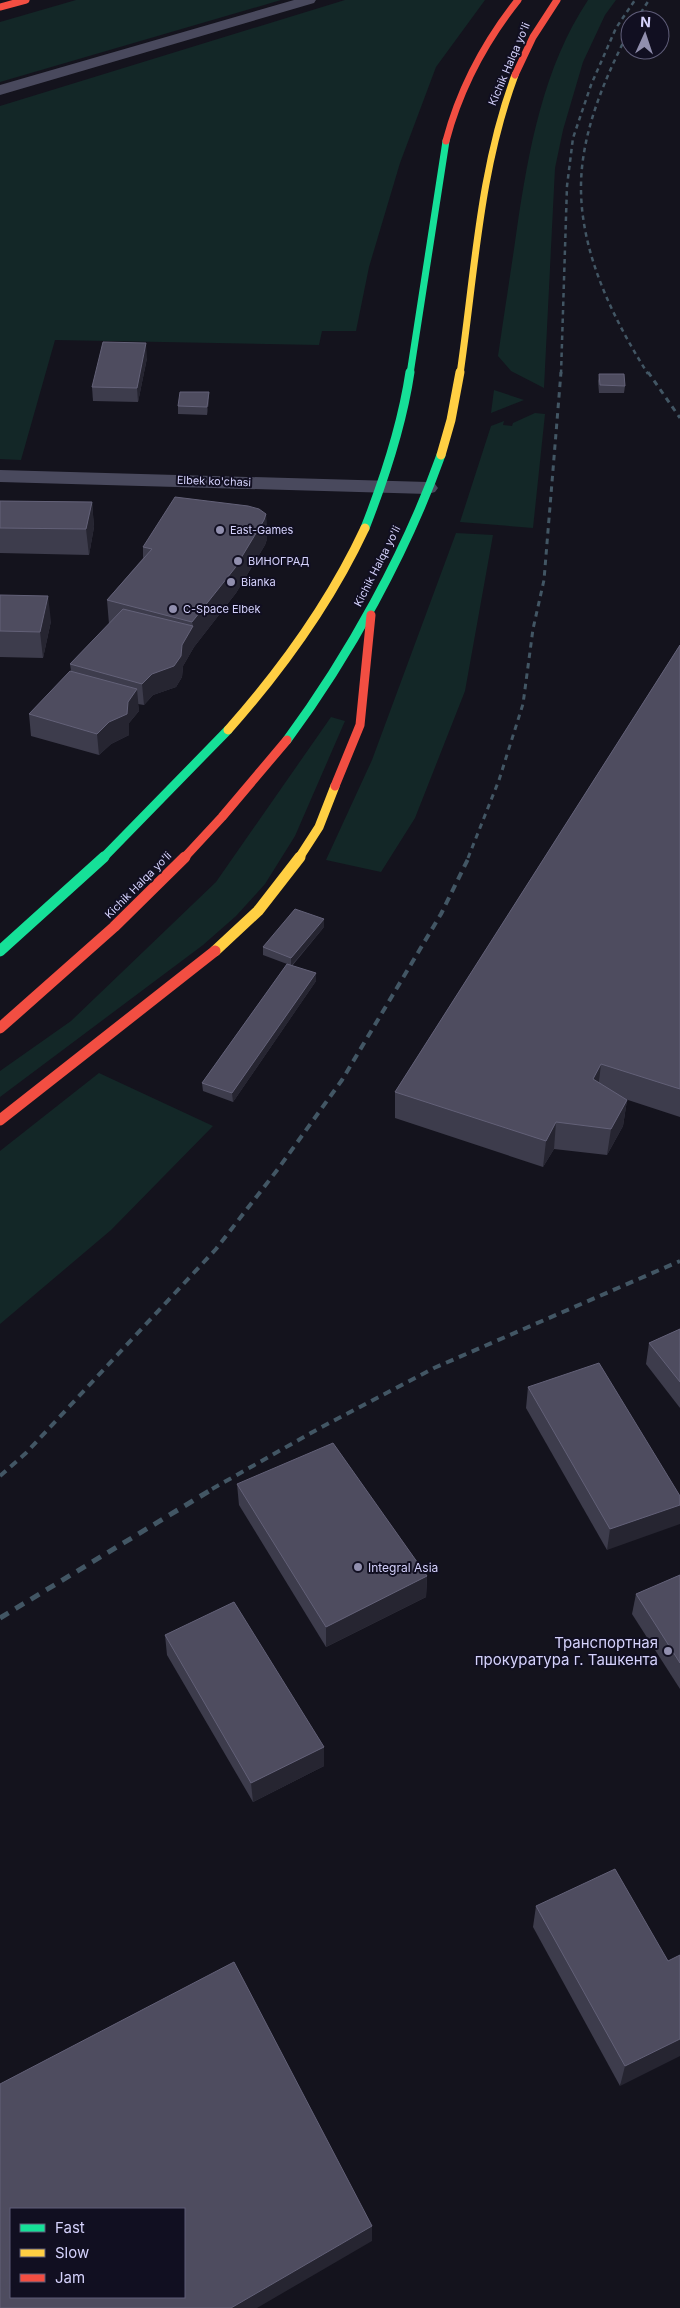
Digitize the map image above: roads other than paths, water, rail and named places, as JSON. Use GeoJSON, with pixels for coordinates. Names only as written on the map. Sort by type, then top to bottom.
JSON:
{"type":"FeatureCollection","features":[{"type":"Feature","properties":{"kind":"main road"},"geometry":{"type":"LineString","coordinates":[[0,7],[26,0]]}},
{"type":"Feature","properties":{"kind":"main road","name":"Kichik Halqa yo'li"},"geometry":{"type":"LineString","coordinates":[[0,950],[24,931],[157,804],[247,709],[287,658],[329,599],[351,557],[383,486],[405,406],[428,240],[450,124],[462,87],[473,67],[518,0]]}},
{"type":"Feature","properties":{"kind":"main road","name":"Kichik Halqa yo'li"},"geometry":{"type":"LineString","coordinates":[[0,1028],[68,971],[107,934],[187,854],[255,779],[294,732],[317,698],[372,603],[428,488],[445,443],[457,400],[485,172],[509,88],[532,37],[556,0]]}},
{"type":"Feature","properties":{"kind":"main road"},"geometry":{"type":"LineString","coordinates":[[0,1120],[154,1001],[224,943],[274,894],[299,860],[317,830],[360,725],[372,603]]}},
{"type":"Feature","properties":{"kind":"street"},"geometry":{"type":"LineString","coordinates":[[0,90],[309,0]]}},
{"type":"Feature","properties":{"kind":"street","name":"Elbek ko'chasi"},"geometry":{"type":"LineString","coordinates":[[0,476],[428,488]]}},
{"type":"Feature","properties":{"kind":"railway"},"geometry":{"type":"LineString","coordinates":[[561,374],[567,186],[573,138],[591,85],[616,28],[635,0]]}},
{"type":"Feature","properties":{"kind":"railway"},"geometry":{"type":"LineString","coordinates":[[642,10],[649,0]]}},
{"type":"Feature","properties":{"kind":"railway"},"geometry":{"type":"LineString","coordinates":[[620,50],[603,87],[589,128],[582,170],[583,215],[587,239],[602,287],[623,332],[648,374]]}},
{"type":"Feature","properties":{"kind":"railway"},"geometry":{"type":"LineString","coordinates":[[468,858],[499,780],[523,704],[533,629],[544,580],[561,372]]}},
{"type":"Feature","properties":{"kind":"railway"},"geometry":{"type":"LineString","coordinates":[[648,372],[680,418]]}},
{"type":"Feature","properties":{"kind":"railway"},"geometry":{"type":"LineString","coordinates":[[0,1476],[26,1453],[216,1249],[278,1169],[342,1080],[441,914],[469,857]]}},
{"type":"Feature","properties":{"kind":"railway"},"geometry":{"type":"LineString","coordinates":[[212,1489],[318,1429],[434,1368],[680,1261]]}},
{"type":"Feature","properties":{"kind":"railway"},"geometry":{"type":"LineString","coordinates":[[0,1618],[214,1488]]}},
{"type":"Feature","properties":{"kind":"place","name":"East-Games"},"geometry":{"type":"Point","coordinates":[220,530]}},
{"type":"Feature","properties":{"kind":"place","name":"ВИНОГРАД"},"geometry":{"type":"Point","coordinates":[238,561]}},
{"type":"Feature","properties":{"kind":"place","name":"Bianka"},"geometry":{"type":"Point","coordinates":[231,582]}},
{"type":"Feature","properties":{"kind":"place","name":"C-Space Elbek"},"geometry":{"type":"Point","coordinates":[173,609]}},
{"type":"Feature","properties":{"kind":"place","name":"Integral Asia"},"geometry":{"type":"Point","coordinates":[358,1567]}},
{"type":"Feature","properties":{"kind":"place","name":"Транспортная прокуратура г. Ташкента"},"geometry":{"type":"Point","coordinates":[668,1651]}}]}
